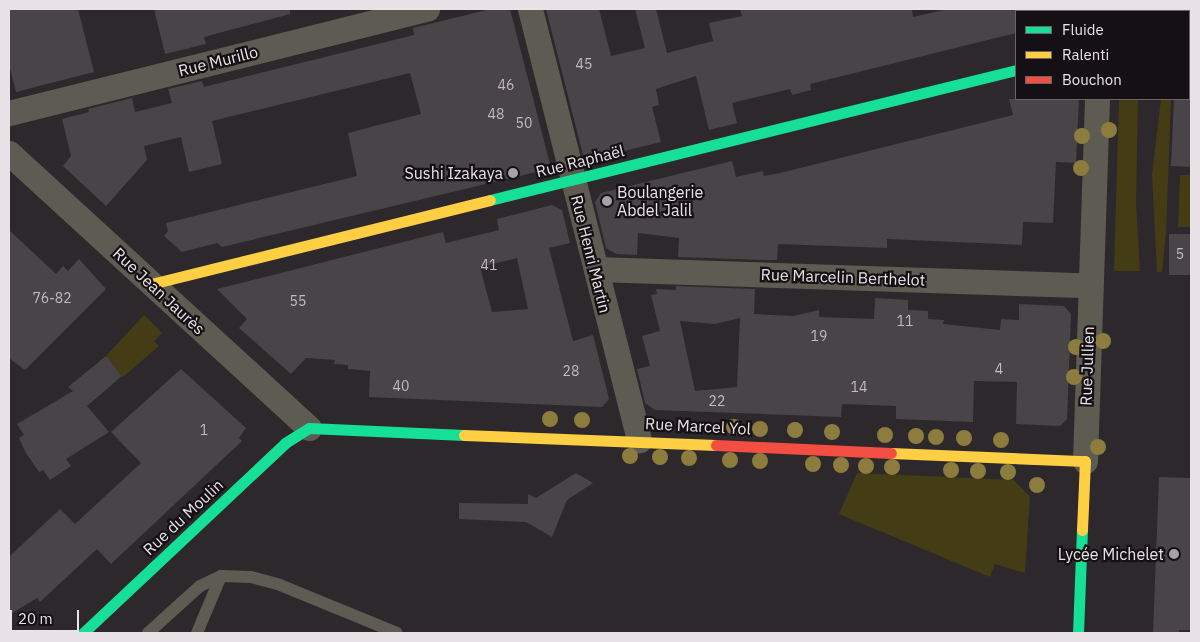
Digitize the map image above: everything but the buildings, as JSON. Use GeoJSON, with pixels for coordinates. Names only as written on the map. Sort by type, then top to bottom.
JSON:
{"type":"FeatureCollection","features":[{"type":"Feature","properties":{"kind":"street","name":"Rue Murillo"},"geometry":{"type":"LineString","coordinates":[[9,113],[427,9]]}},
{"type":"Feature","properties":{"kind":"street","name":"Rue Henri Martin"},"geometry":{"type":"LineString","coordinates":[[530,9],[638,440]]}},
{"type":"Feature","properties":{"kind":"street","name":"Rue Raphaël"},"geometry":{"type":"LineString","coordinates":[[151,284],[1015,70]]}},
{"type":"Feature","properties":{"kind":"street","name":"Rue Jullien"},"geometry":{"type":"LineString","coordinates":[[1078,633],[1097,100]]}},
{"type":"Feature","properties":{"kind":"street","name":"Rue Jean Jaurès"},"geometry":{"type":"LineString","coordinates":[[9,153],[309,428]]}},
{"type":"Feature","properties":{"kind":"street","name":"Rue Marcelin Berthelot"},"geometry":{"type":"LineString","coordinates":[[596,270],[1090,285]]}},
{"type":"Feature","properties":{"kind":"street","name":"Rue Marcel Yol"},"geometry":{"type":"LineString","coordinates":[[309,428],[638,440],[1085,461]]}},
{"type":"Feature","properties":{"kind":"street","name":"Rue du Moulin"},"geometry":{"type":"LineString","coordinates":[[83,633],[285,443],[309,428]]}},
{"type":"Feature","properties":{"kind":"lane"},"geometry":{"type":"LineString","coordinates":[[197,633],[221,576]]}},
{"type":"Feature","properties":{"kind":"lane"},"geometry":{"type":"LineString","coordinates":[[148,633],[200,586],[221,576],[251,577],[280,586],[397,633]]}},
{"type":"Feature","properties":{"kind":"shaded area"},"geometry":{"type":"Polygon","coordinates":[[[1119,100],[1138,100],[1136,202],[1140,271],[1114,271],[1119,100]]]}},
{"type":"Feature","properties":{"kind":"shaded area"},"geometry":{"type":"Polygon","coordinates":[[[1161,100],[1171,100],[1166,233],[1162,272],[1157,272],[1152,174],[1161,100]]]}},
{"type":"Feature","properties":{"kind":"shaded area"},"geometry":{"type":"Polygon","coordinates":[[[1180,175],[1191,175],[1191,227],[1178,227],[1180,175]]]}},
{"type":"Feature","properties":{"kind":"shaded area"},"geometry":{"type":"Polygon","coordinates":[[[144,315],[162,333],[154,341],[159,346],[123,377],[106,356],[144,315]]]}},
{"type":"Feature","properties":{"kind":"shaded area"},"geometry":{"type":"Polygon","coordinates":[[[857,473],[1014,480],[1030,497],[1025,573],[995,564],[990,577],[839,514],[857,473]]]}},
{"type":"Feature","properties":{"kind":"traffic: fast"},"geometry":{"type":"LineString","coordinates":[[490,200],[1015,70]]}},
{"type":"Feature","properties":{"kind":"traffic: fast"},"geometry":{"type":"LineString","coordinates":[[83,633],[285,443],[309,428],[464,435]]}},
{"type":"Feature","properties":{"kind":"traffic: fast"},"geometry":{"type":"LineString","coordinates":[[1078,633],[1082,530]]}},
{"type":"Feature","properties":{"kind":"traffic: slow"},"geometry":{"type":"LineString","coordinates":[[151,284],[490,200]]}},
{"type":"Feature","properties":{"kind":"traffic: slow"},"geometry":{"type":"LineString","coordinates":[[464,435],[716,445]]}},
{"type":"Feature","properties":{"kind":"traffic: slow"},"geometry":{"type":"LineString","coordinates":[[891,453],[1085,461],[1082,530]]}},
{"type":"Feature","properties":{"kind":"traffic: jam"},"geometry":{"type":"LineString","coordinates":[[716,445],[891,453]]}},
{"type":"Feature","properties":{"kind":"place","name":"Sushi Izakaya"},"geometry":{"type":"Point","coordinates":[513,173]}},
{"type":"Feature","properties":{"kind":"place","name":"Boulangerie Abdel Jalil"},"geometry":{"type":"Point","coordinates":[607,201]}},
{"type":"Feature","properties":{"kind":"place","name":"Lycée Michelet"},"geometry":{"type":"Point","coordinates":[1174,554]}}]}
